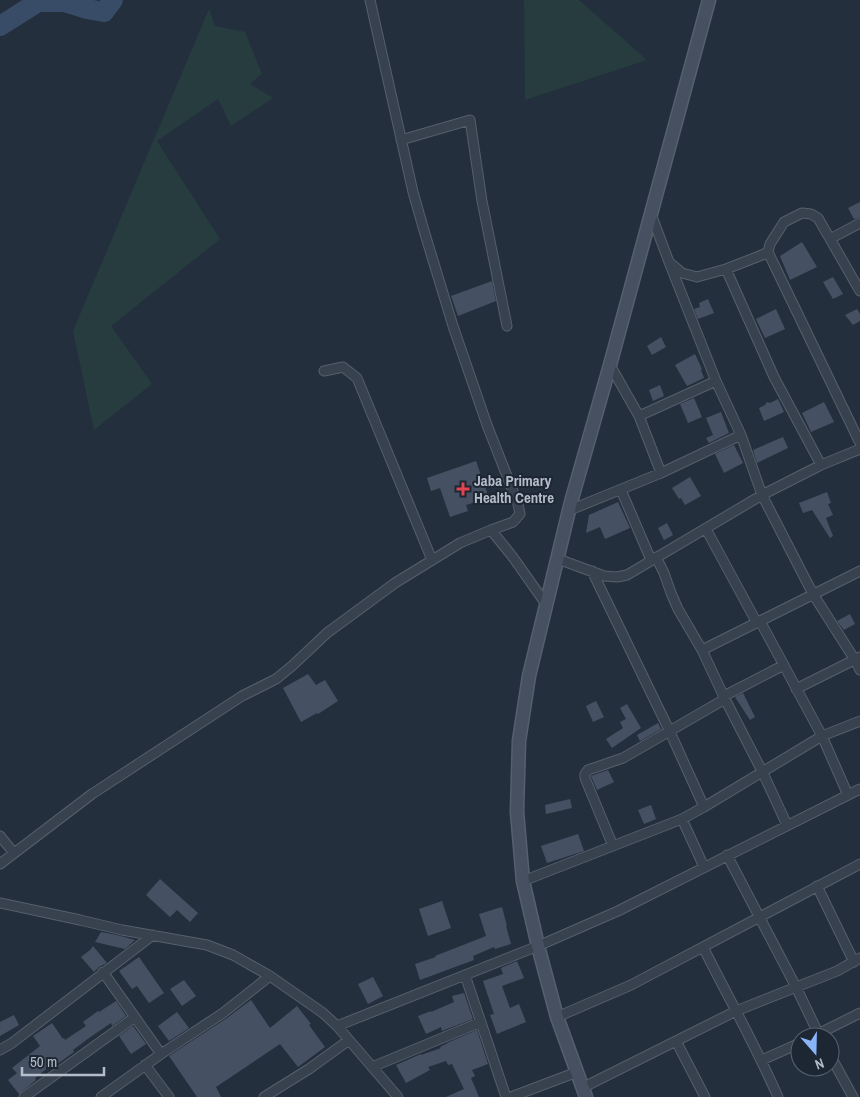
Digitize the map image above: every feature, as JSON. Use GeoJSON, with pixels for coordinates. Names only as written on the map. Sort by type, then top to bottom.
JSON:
{"type":"FeatureCollection","features":[{"type":"Feature","properties":{"kind":"main road"},"geometry":{"type":"LineString","coordinates":[[584,1092],[557,1017],[523,881],[517,812],[519,741],[529,676],[570,510],[709,0]]}},
{"type":"Feature","properties":{"kind":"street"},"geometry":{"type":"LineString","coordinates":[[0,864],[92,794],[242,696],[276,679],[326,633],[394,583],[460,543],[513,522],[520,514],[453,326],[413,192],[370,0]]}},
{"type":"Feature","properties":{"kind":"street"},"geometry":{"type":"LineString","coordinates":[[401,140],[470,120],[482,201],[507,326]]}},
{"type":"Feature","properties":{"kind":"street"},"geometry":{"type":"LineString","coordinates":[[860,291],[818,218],[811,214],[802,213],[784,222],[770,244],[768,252],[860,443]]}},
{"type":"Feature","properties":{"kind":"street"},"geometry":{"type":"LineString","coordinates":[[651,214],[716,381],[741,435],[762,495],[813,594],[857,658],[860,670]]}},
{"type":"Feature","properties":{"kind":"street"},"geometry":{"type":"LineString","coordinates":[[830,239],[860,222]]}},
{"type":"Feature","properties":{"kind":"street"},"geometry":{"type":"LineString","coordinates":[[669,262],[682,273],[697,277],[726,269],[768,252]]}},
{"type":"Feature","properties":{"kind":"street"},"geometry":{"type":"LineString","coordinates":[[726,269],[774,377],[821,465]]}},
{"type":"Feature","properties":{"kind":"street"},"geometry":{"type":"LineString","coordinates":[[610,365],[639,416],[661,472]]}},
{"type":"Feature","properties":{"kind":"street"},"geometry":{"type":"LineString","coordinates":[[324,371],[343,367],[357,378],[432,560]]}},
{"type":"Feature","properties":{"kind":"street"},"geometry":{"type":"LineString","coordinates":[[639,416],[716,381]]}},
{"type":"Feature","properties":{"kind":"street"},"geometry":{"type":"LineString","coordinates":[[570,510],[621,490],[741,435]]}},
{"type":"Feature","properties":{"kind":"street"},"geometry":{"type":"LineString","coordinates":[[558,559],[604,576],[617,577],[627,574],[762,495],[821,465],[860,449]]}},
{"type":"Feature","properties":{"kind":"street"},"geometry":{"type":"LineString","coordinates":[[621,490],[654,559],[664,573],[678,609],[702,650],[724,698],[763,773],[787,826]]}},
{"type":"Feature","properties":{"kind":"street"},"geometry":{"type":"LineString","coordinates":[[706,528],[822,736],[848,795]]}},
{"type":"Feature","properties":{"kind":"street"},"geometry":{"type":"LineString","coordinates":[[491,530],[546,604]]}},
{"type":"Feature","properties":{"kind":"street"},"geometry":{"type":"LineString","coordinates":[[702,650],[860,570]]}},
{"type":"Feature","properties":{"kind":"street"},"geometry":{"type":"LineString","coordinates":[[592,571],[704,807]]}},
{"type":"Feature","properties":{"kind":"street"},"geometry":{"type":"LineString","coordinates":[[796,689],[857,658]]}},
{"type":"Feature","properties":{"kind":"street"},"geometry":{"type":"LineString","coordinates":[[613,846],[585,778],[588,770],[624,758],[724,698],[784,665]]}},
{"type":"Feature","properties":{"kind":"street"},"geometry":{"type":"LineString","coordinates":[[523,881],[682,819],[763,773],[822,736],[860,721]]}},
{"type":"Feature","properties":{"kind":"street"},"geometry":{"type":"LineString","coordinates":[[337,1026],[538,946],[618,911],[860,789]]}},
{"type":"Feature","properties":{"kind":"street"},"geometry":{"type":"LineString","coordinates":[[682,819],[704,867]]}},
{"type":"Feature","properties":{"kind":"street"},"geometry":{"type":"LineString","coordinates":[[0,836],[14,853]]}},
{"type":"Feature","properties":{"kind":"street"},"geometry":{"type":"LineString","coordinates":[[727,855],[796,987],[813,1027]]}},
{"type":"Feature","properties":{"kind":"street"},"geometry":{"type":"LineString","coordinates":[[557,1017],[631,985],[860,864]]}},
{"type":"Feature","properties":{"kind":"street"},"geometry":{"type":"LineString","coordinates":[[584,1092],[676,1041],[736,1011],[837,972],[857,960],[817,886]]}},
{"type":"Feature","properties":{"kind":"street"},"geometry":{"type":"LineString","coordinates":[[0,903],[122,930],[207,945],[233,955],[270,976],[323,1013],[337,1026],[398,1097]]}},
{"type":"Feature","properties":{"kind":"street"},"geometry":{"type":"LineString","coordinates":[[0,1050],[12,1043],[153,935]]}},
{"type":"Feature","properties":{"kind":"street"},"geometry":{"type":"LineString","coordinates":[[703,947],[762,1060],[778,1097]]}},
{"type":"Feature","properties":{"kind":"street"},"geometry":{"type":"LineString","coordinates":[[103,972],[161,1054]]}},
{"type":"Feature","properties":{"kind":"street"},"geometry":{"type":"LineString","coordinates":[[465,975],[506,1097]]}},
{"type":"Feature","properties":{"kind":"street"},"geometry":{"type":"LineString","coordinates":[[101,1097],[223,1013],[270,976]]}},
{"type":"Feature","properties":{"kind":"street"},"geometry":{"type":"LineString","coordinates":[[834,1027],[860,1013]]}},
{"type":"Feature","properties":{"kind":"street"},"geometry":{"type":"LineString","coordinates":[[24,1097],[135,1017]]}},
{"type":"Feature","properties":{"kind":"street"},"geometry":{"type":"LineString","coordinates":[[372,1067],[481,1022]]}},
{"type":"Feature","properties":{"kind":"street"},"geometry":{"type":"LineString","coordinates":[[264,1097],[309,1069],[349,1040]]}},
{"type":"Feature","properties":{"kind":"street"},"geometry":{"type":"LineString","coordinates":[[676,1041],[705,1097]]}},
{"type":"Feature","properties":{"kind":"street"},"geometry":{"type":"LineString","coordinates":[[762,1060],[790,1047]]}},
{"type":"Feature","properties":{"kind":"street"},"geometry":{"type":"LineString","coordinates":[[145,1065],[169,1097]]}},
{"type":"Feature","properties":{"kind":"street"},"geometry":{"type":"LineString","coordinates":[[511,1097],[576,1072]]}},
{"type":"Feature","properties":{"kind":"street"},"geometry":{"type":"LineString","coordinates":[[840,1073],[854,1097],[860,1094]]}},
{"type":"Feature","properties":{"kind":"green space"},"geometry":{"type":"Polygon","coordinates":[[[524,0],[579,0],[647,60],[525,100],[524,0]]]}},
{"type":"Feature","properties":{"kind":"green space"},"geometry":{"type":"Polygon","coordinates":[[[209,9],[215,26],[245,32],[262,74],[250,84],[273,98],[231,126],[218,99],[157,141],[220,239],[111,326],[152,384],[94,430],[73,331],[209,9]]]}},
{"type":"Feature","properties":{"kind":"building"},"geometry":{"type":"Polygon","coordinates":[[[860,202],[860,217],[854,219],[848,208],[860,202]]]}},
{"type":"Feature","properties":{"kind":"building"},"geometry":{"type":"Polygon","coordinates":[[[802,242],[817,267],[790,280],[780,256],[802,242]]]}},
{"type":"Feature","properties":{"kind":"building"},"geometry":{"type":"Polygon","coordinates":[[[833,277],[843,294],[833,299],[823,282],[833,277]]]}},
{"type":"Feature","properties":{"kind":"building"},"geometry":{"type":"Polygon","coordinates":[[[492,281],[496,301],[458,316],[451,296],[492,281]]]}},
{"type":"Feature","properties":{"kind":"building"},"geometry":{"type":"Polygon","coordinates":[[[708,299],[714,313],[698,319],[694,309],[700,307],[699,303],[708,299]]]}},
{"type":"Feature","properties":{"kind":"building"},"geometry":{"type":"Polygon","coordinates":[[[776,309],[785,329],[765,338],[756,319],[776,309]]]}},
{"type":"Feature","properties":{"kind":"building"},"geometry":{"type":"Polygon","coordinates":[[[857,309],[860,314],[860,321],[853,325],[845,315],[857,309]]]}},
{"type":"Feature","properties":{"kind":"building"},"geometry":{"type":"Polygon","coordinates":[[[661,337],[666,347],[652,355],[647,346],[661,337]]]}},
{"type":"Feature","properties":{"kind":"building"},"geometry":{"type":"Polygon","coordinates":[[[695,354],[704,378],[687,386],[675,365],[695,354]]]}},
{"type":"Feature","properties":{"kind":"building"},"geometry":{"type":"Polygon","coordinates":[[[660,385],[664,396],[653,401],[649,390],[660,385]]]}},
{"type":"Feature","properties":{"kind":"building"},"geometry":{"type":"Polygon","coordinates":[[[694,398],[702,417],[688,423],[680,404],[694,398]]]}},
{"type":"Feature","properties":{"kind":"building"},"geometry":{"type":"Polygon","coordinates":[[[778,399],[784,412],[764,421],[759,408],[767,402],[770,403],[778,399]]]}},
{"type":"Feature","properties":{"kind":"building"},"geometry":{"type":"Polygon","coordinates":[[[824,402],[834,422],[811,432],[802,413],[824,402]]]}},
{"type":"Feature","properties":{"kind":"building"},"geometry":{"type":"Polygon","coordinates":[[[721,412],[729,433],[709,443],[706,438],[713,435],[706,418],[721,412]]]}},
{"type":"Feature","properties":{"kind":"building"},"geometry":{"type":"Polygon","coordinates":[[[783,437],[788,448],[757,463],[753,450],[783,437]]]}},
{"type":"Feature","properties":{"kind":"building"},"geometry":{"type":"Polygon","coordinates":[[[734,445],[743,463],[724,473],[715,454],[734,445]]]}},
{"type":"Feature","properties":{"kind":"building","name":"Jaba Primary Health Centre"},"geometry":{"type":"Polygon","coordinates":[[[476,461],[489,498],[466,505],[468,511],[450,517],[440,488],[431,491],[427,478],[476,461]]]}},
{"type":"Feature","properties":{"kind":"building"},"geometry":{"type":"Polygon","coordinates":[[[690,477],[701,496],[685,505],[672,488],[690,477]]]}},
{"type":"Feature","properties":{"kind":"building"},"geometry":{"type":"Polygon","coordinates":[[[827,492],[831,503],[828,504],[833,515],[826,518],[833,536],[830,538],[812,510],[803,513],[799,503],[827,492]]]}},
{"type":"Feature","properties":{"kind":"building"},"geometry":{"type":"Polygon","coordinates":[[[618,502],[630,528],[605,539],[600,527],[586,533],[589,515],[618,502]]]}},
{"type":"Feature","properties":{"kind":"building"},"geometry":{"type":"Polygon","coordinates":[[[667,523],[673,535],[664,540],[658,528],[667,523]]]}},
{"type":"Feature","properties":{"kind":"building"},"geometry":{"type":"Polygon","coordinates":[[[850,614],[855,624],[844,630],[837,621],[850,614]]]}},
{"type":"Feature","properties":{"kind":"building"},"geometry":{"type":"Polygon","coordinates":[[[308,674],[316,685],[325,680],[338,701],[301,722],[283,688],[308,674]]]}},
{"type":"Feature","properties":{"kind":"building"},"geometry":{"type":"Polygon","coordinates":[[[743,693],[755,717],[750,720],[735,697],[743,693]]]}},
{"type":"Feature","properties":{"kind":"building"},"geometry":{"type":"Polygon","coordinates":[[[596,701],[604,717],[593,722],[586,706],[596,701]]]}},
{"type":"Feature","properties":{"kind":"building"},"geometry":{"type":"Polygon","coordinates":[[[627,704],[641,728],[612,748],[606,739],[623,728],[620,722],[626,719],[620,708],[627,704]]]}},
{"type":"Feature","properties":{"kind":"building"},"geometry":{"type":"Polygon","coordinates":[[[658,723],[661,729],[640,741],[637,735],[658,723]]]}},
{"type":"Feature","properties":{"kind":"building"},"geometry":{"type":"Polygon","coordinates":[[[608,770],[614,782],[597,790],[591,776],[608,770]]]}},
{"type":"Feature","properties":{"kind":"building"},"geometry":{"type":"Polygon","coordinates":[[[570,799],[572,808],[546,814],[545,805],[570,799]]]}},
{"type":"Feature","properties":{"kind":"building"},"geometry":{"type":"Polygon","coordinates":[[[651,805],[656,819],[644,824],[638,810],[651,805]]]}},
{"type":"Feature","properties":{"kind":"building"},"geometry":{"type":"Polygon","coordinates":[[[578,834],[584,851],[547,863],[541,846],[578,834]]]}},
{"type":"Feature","properties":{"kind":"building"},"geometry":{"type":"Polygon","coordinates":[[[160,879],[198,913],[190,922],[177,910],[170,917],[146,895],[160,879]]]}},
{"type":"Feature","properties":{"kind":"building"},"geometry":{"type":"Polygon","coordinates":[[[442,901],[451,928],[428,936],[419,909],[442,901]]]}},
{"type":"Feature","properties":{"kind":"building"},"geometry":{"type":"Polygon","coordinates":[[[502,907],[511,944],[495,949],[494,947],[473,956],[474,960],[420,980],[415,964],[486,936],[479,914],[502,907]]]}},
{"type":"Feature","properties":{"kind":"building"},"geometry":{"type":"Polygon","coordinates":[[[101,932],[135,940],[125,949],[95,942],[101,932]]]}},
{"type":"Feature","properties":{"kind":"building"},"geometry":{"type":"Polygon","coordinates":[[[93,946],[107,963],[94,972],[81,957],[93,946]]]}},
{"type":"Feature","properties":{"kind":"building"},"geometry":{"type":"Polygon","coordinates":[[[139,957],[164,993],[149,1003],[137,986],[132,989],[119,971],[139,957]]]}},
{"type":"Feature","properties":{"kind":"building"},"geometry":{"type":"Polygon","coordinates":[[[517,961],[524,978],[502,986],[510,1008],[519,1004],[526,1022],[497,1034],[490,1015],[494,1014],[483,981],[503,974],[501,968],[517,961]]]}},
{"type":"Feature","properties":{"kind":"building"},"geometry":{"type":"Polygon","coordinates":[[[373,977],[383,996],[368,1004],[358,984],[373,977]]]}},
{"type":"Feature","properties":{"kind":"building"},"geometry":{"type":"Polygon","coordinates":[[[184,980],[196,996],[182,1006],[170,989],[184,980]]]}},
{"type":"Feature","properties":{"kind":"building"},"geometry":{"type":"Polygon","coordinates":[[[464,993],[473,1019],[442,1031],[441,1027],[426,1034],[418,1016],[454,1002],[452,996],[464,993]]]}},
{"type":"Feature","properties":{"kind":"building"},"geometry":{"type":"Polygon","coordinates":[[[251,1000],[270,1028],[297,1006],[325,1047],[298,1067],[280,1044],[216,1087],[221,1097],[197,1097],[169,1056],[251,1000]]]}},
{"type":"Feature","properties":{"kind":"building"},"geometry":{"type":"Polygon","coordinates":[[[116,1001],[126,1016],[112,1026],[111,1023],[89,1038],[56,1065],[55,1062],[19,1094],[8,1080],[17,1073],[12,1068],[40,1046],[33,1036],[52,1023],[65,1040],[86,1026],[83,1022],[116,1001]]]}},
{"type":"Feature","properties":{"kind":"building"},"geometry":{"type":"Polygon","coordinates":[[[177,1012],[189,1028],[169,1041],[158,1026],[177,1012]]]}},
{"type":"Feature","properties":{"kind":"building"},"geometry":{"type":"Polygon","coordinates":[[[14,1015],[19,1025],[0,1036],[0,1022],[14,1015]]]}},
{"type":"Feature","properties":{"kind":"building"},"geometry":{"type":"Polygon","coordinates":[[[133,1026],[146,1044],[131,1054],[119,1036],[133,1026]]]}},
{"type":"Feature","properties":{"kind":"building"},"geometry":{"type":"Polygon","coordinates":[[[477,1030],[488,1064],[472,1070],[475,1076],[471,1078],[479,1097],[446,1097],[464,1089],[452,1064],[448,1065],[446,1061],[428,1067],[430,1070],[406,1083],[396,1065],[441,1048],[447,1043],[477,1030]]]}},
{"type":"Feature","properties":{"kind":"waterway"},"geometry":{"type":"LineString","coordinates":[[0,26],[38,2],[64,2],[104,12],[113,0]]}},
{"type":"Feature","properties":{"kind":"place","name":"Jaba Primary Health Centre"},"geometry":{"type":"Point","coordinates":[463,489]}}]}
